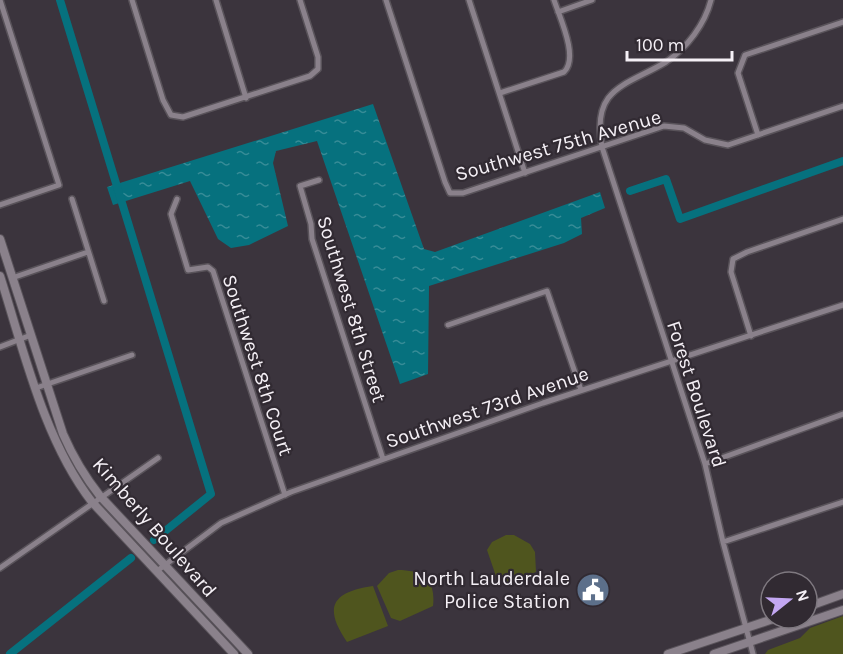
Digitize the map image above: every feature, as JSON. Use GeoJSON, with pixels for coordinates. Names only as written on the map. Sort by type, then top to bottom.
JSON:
{"type":"FeatureCollection","features":[{"type":"Feature","properties":{"kind":"street"},"geometry":{"type":"LineString","coordinates":[[0,0],[59,185],[0,205]]}},
{"type":"Feature","properties":{"kind":"street"},"geometry":{"type":"LineString","coordinates":[[132,0],[163,100],[171,115],[183,117],[310,76],[318,69],[318,57],[300,0]]}},
{"type":"Feature","properties":{"kind":"street"},"geometry":{"type":"LineString","coordinates":[[216,0],[246,98]]}},
{"type":"Feature","properties":{"kind":"street","name":"Southwest 75th Avenue"},"geometry":{"type":"LineString","coordinates":[[386,0],[450,193],[463,193],[664,126],[684,128],[705,140],[728,145],[843,106]]}},
{"type":"Feature","properties":{"kind":"street"},"geometry":{"type":"LineString","coordinates":[[469,0],[525,173]]}},
{"type":"Feature","properties":{"kind":"street"},"geometry":{"type":"LineString","coordinates":[[500,93],[564,72],[570,67],[571,57],[554,0]]}},
{"type":"Feature","properties":{"kind":"street"},"geometry":{"type":"LineString","coordinates":[[558,12],[591,0]]}},
{"type":"Feature","properties":{"kind":"street","name":"Forest Boulevard"},"geometry":{"type":"LineString","coordinates":[[711,0],[708,13],[689,42],[666,61],[626,82],[603,105],[598,128],[602,147],[705,464],[753,654]]}},
{"type":"Feature","properties":{"kind":"street"},"geometry":{"type":"LineString","coordinates":[[758,135],[738,73],[745,55],[843,22]]}},
{"type":"Feature","properties":{"kind":"street","name":"Southwest 8th Street"},"geometry":{"type":"LineString","coordinates":[[319,180],[300,186],[311,224],[312,239],[383,459]]}},
{"type":"Feature","properties":{"kind":"street","name":"Southwest 8th Court"},"geometry":{"type":"LineString","coordinates":[[177,198],[171,214],[188,270],[208,267],[213,271],[285,495]]}},
{"type":"Feature","properties":{"kind":"street"},"geometry":{"type":"LineString","coordinates":[[72,200],[104,301]]}},
{"type":"Feature","properties":{"kind":"street"},"geometry":{"type":"LineString","coordinates":[[751,336],[731,272],[734,259],[747,252],[843,219]]}},
{"type":"Feature","properties":{"kind":"street","name":"Kimberly Boulevard"},"geometry":{"type":"LineString","coordinates":[[0,239],[46,384],[71,453],[85,477],[100,496],[248,654]]}},
{"type":"Feature","properties":{"kind":"street"},"geometry":{"type":"LineString","coordinates":[[12,278],[88,252]]}},
{"type":"Feature","properties":{"kind":"street","name":"Kimberly Boulevard"},"geometry":{"type":"LineString","coordinates":[[0,276],[36,388],[60,453],[75,480],[92,502],[234,654]]}},
{"type":"Feature","properties":{"kind":"street"},"geometry":{"type":"LineString","coordinates":[[447,325],[547,291],[581,390]]}},
{"type":"Feature","properties":{"kind":"street","name":"Southwest 73rd Avenue"},"geometry":{"type":"LineString","coordinates":[[156,571],[221,523],[285,495],[581,390],[843,305]]}},
{"type":"Feature","properties":{"kind":"street"},"geometry":{"type":"LineString","coordinates":[[0,347],[31,335]]}},
{"type":"Feature","properties":{"kind":"street"},"geometry":{"type":"LineString","coordinates":[[36,388],[132,356]]}},
{"type":"Feature","properties":{"kind":"street"},"geometry":{"type":"LineString","coordinates":[[705,464],[843,414]]}},
{"type":"Feature","properties":{"kind":"street"},"geometry":{"type":"LineString","coordinates":[[0,566],[158,458]]}},
{"type":"Feature","properties":{"kind":"street"},"geometry":{"type":"LineString","coordinates":[[723,542],[843,502]]}},
{"type":"Feature","properties":{"kind":"street"},"geometry":{"type":"LineString","coordinates":[[819,603],[843,594]]}},
{"type":"Feature","properties":{"kind":"street"},"geometry":{"type":"LineString","coordinates":[[714,654],[843,610]]}},
{"type":"Feature","properties":{"kind":"street"},"geometry":{"type":"LineString","coordinates":[[668,654],[759,624]]}},
{"type":"Feature","properties":{"kind":"green space"},"geometry":{"type":"Polygon","coordinates":[[[506,535],[514,535],[530,544],[535,552],[536,572],[504,584],[498,582],[487,550],[492,542],[506,535]]]}},
{"type":"Feature","properties":{"kind":"green space"},"geometry":{"type":"Polygon","coordinates":[[[398,570],[414,572],[426,578],[430,583],[433,597],[433,606],[400,621],[391,618],[377,586],[389,573],[398,570]]]}},
{"type":"Feature","properties":{"kind":"green space"},"geometry":{"type":"Polygon","coordinates":[[[373,586],[388,626],[347,642],[335,619],[336,603],[348,592],[373,586]]]}},
{"type":"Feature","properties":{"kind":"green space"},"geometry":{"type":"Polygon","coordinates":[[[843,616],[843,654],[765,654],[768,650],[800,638],[808,630],[819,630],[819,625],[843,616]]]}},
{"type":"Feature","properties":{"kind":"water"},"geometry":{"type":"Polygon","coordinates":[[[373,104],[424,249],[435,252],[600,192],[605,208],[581,218],[582,234],[564,243],[429,286],[428,374],[400,384],[317,141],[276,151],[273,163],[288,226],[249,245],[231,248],[218,239],[190,181],[113,205],[107,187],[373,104]]]}},
{"type":"Feature","properties":{"kind":"waterway"},"geometry":{"type":"LineString","coordinates":[[60,0],[211,494],[154,540]]}},
{"type":"Feature","properties":{"kind":"waterway"},"geometry":{"type":"LineString","coordinates":[[630,191],[666,179],[680,219],[843,161]]}},
{"type":"Feature","properties":{"kind":"waterway"},"geometry":{"type":"LineString","coordinates":[[10,654],[131,558]]}},
{"type":"Feature","properties":{"kind":"place","name":"North Lauderdale Police Station"},"geometry":{"type":"Point","coordinates":[593,590]}}]}
